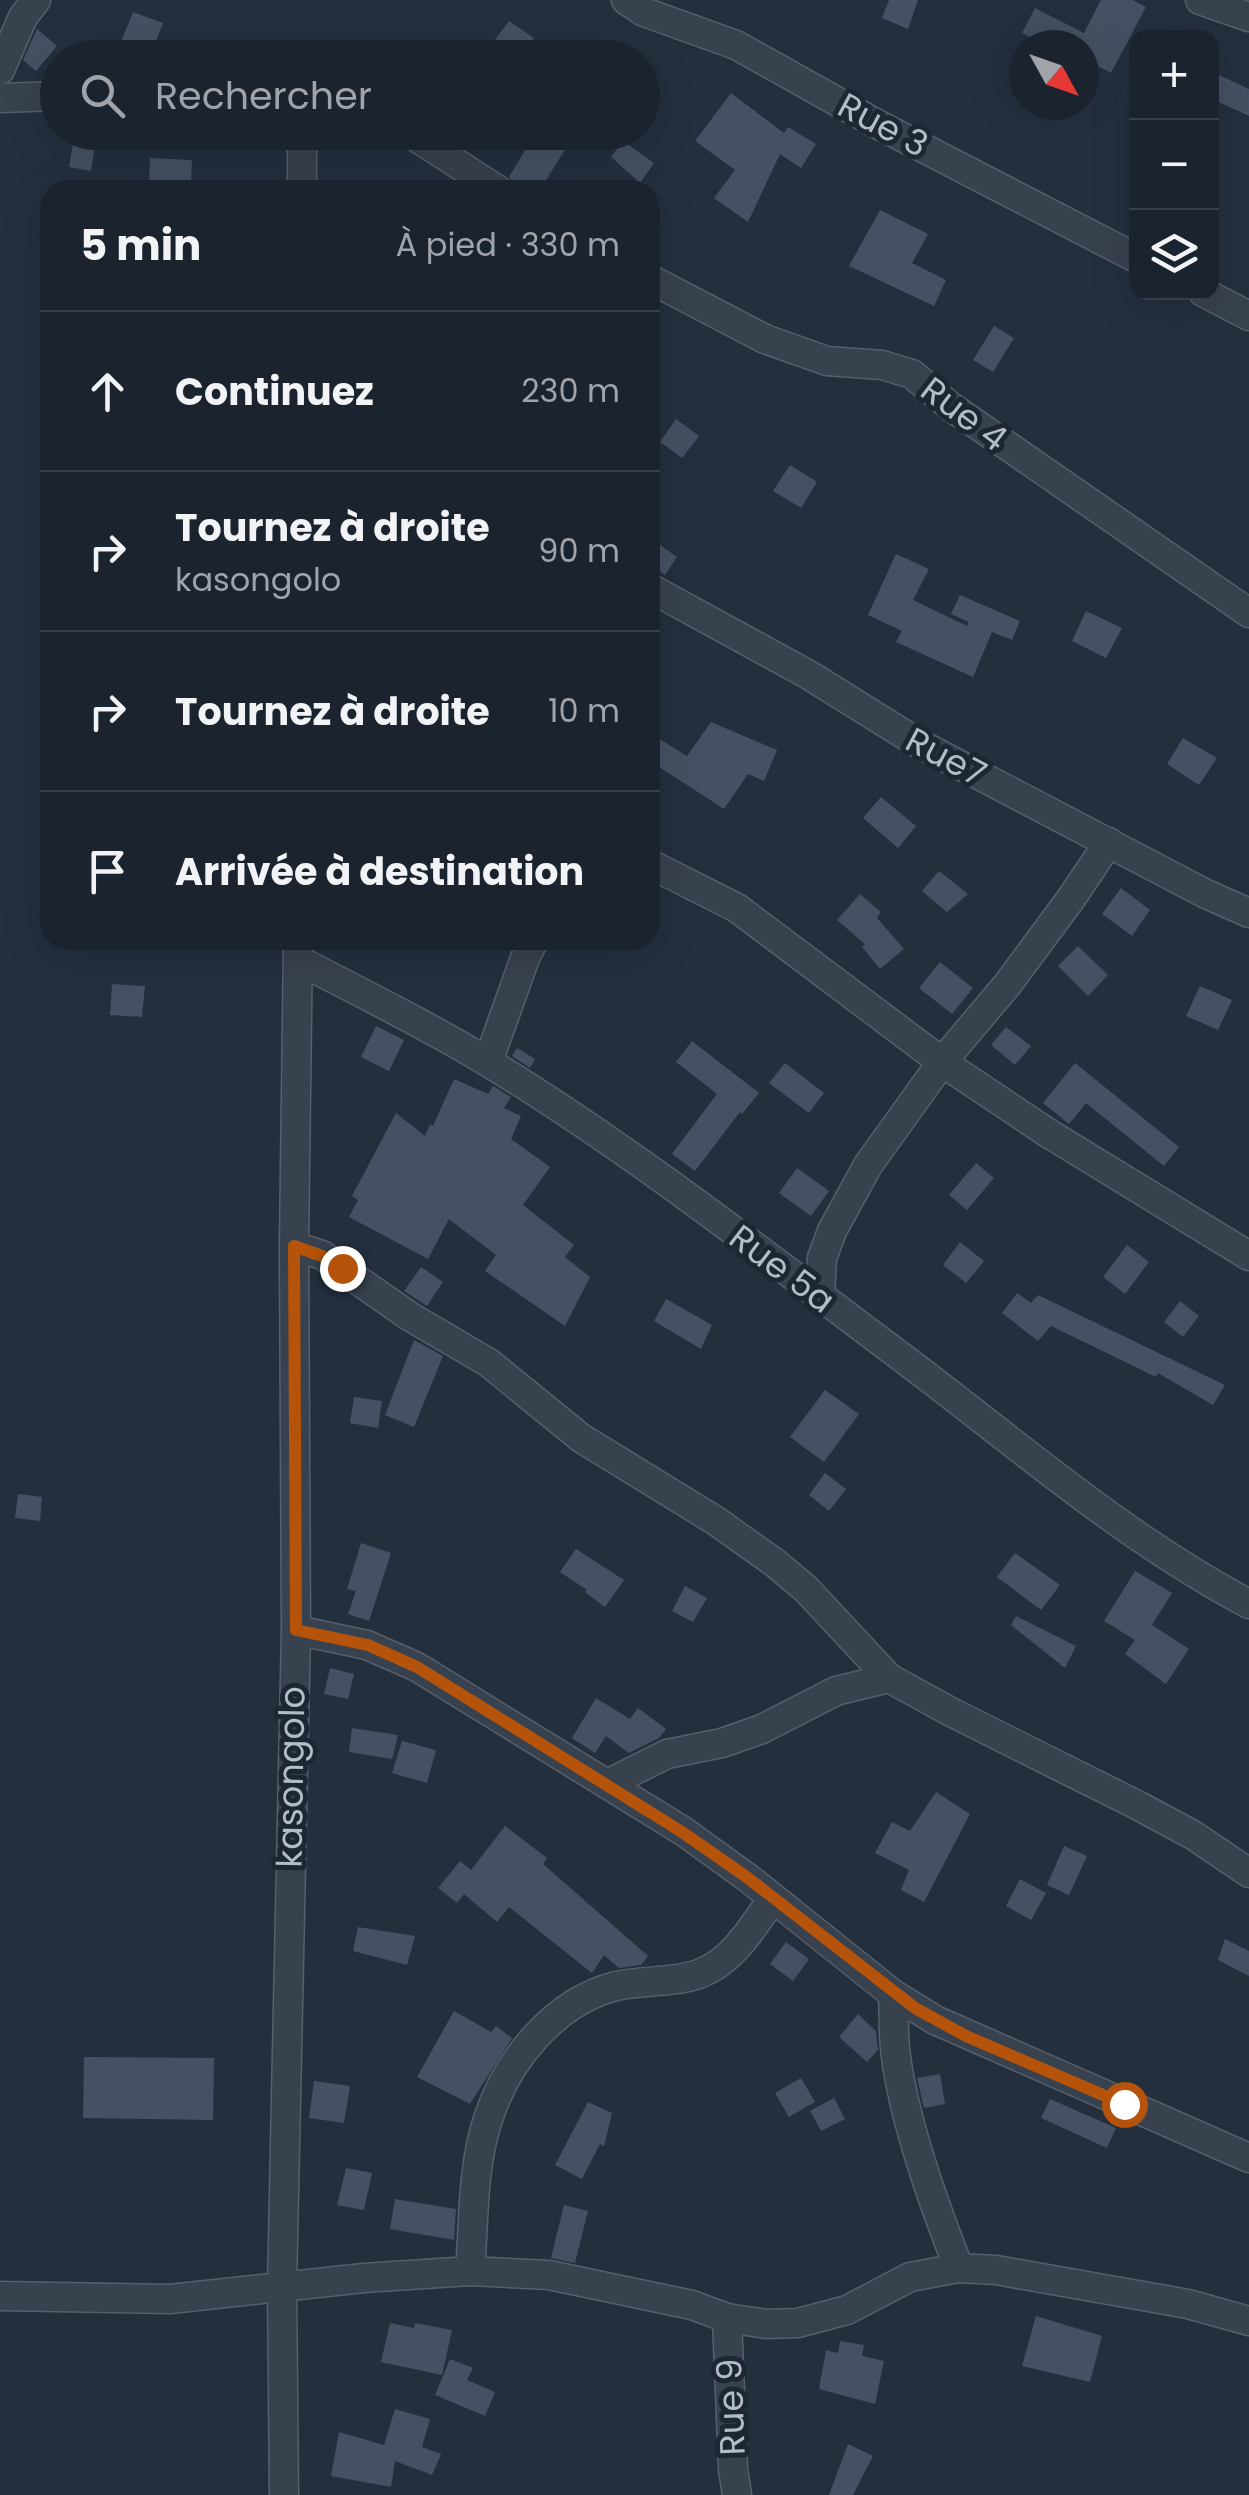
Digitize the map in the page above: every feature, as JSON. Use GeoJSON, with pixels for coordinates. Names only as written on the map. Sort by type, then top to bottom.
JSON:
{"type":"FeatureCollection","features":[{"type":"Feature","properties":{"kind":"street"},"geometry":{"type":"LineString","coordinates":[[0,70],[22,17],[36,0]]}},
{"type":"Feature","properties":{"kind":"street","name":"Rue 3"},"geometry":{"type":"LineString","coordinates":[[626,0],[644,12],[736,45],[876,124],[1129,254]]}},
{"type":"Feature","properties":{"kind":"street"},"geometry":{"type":"LineString","coordinates":[[1200,0],[1249,18]]}},
{"type":"Feature","properties":{"kind":"street"},"geometry":{"type":"LineString","coordinates":[[0,98],[40,97]]}},
{"type":"Feature","properties":{"kind":"street"},"geometry":{"type":"LineString","coordinates":[[302,150],[302,180]]}},
{"type":"Feature","properties":{"kind":"street"},"geometry":{"type":"LineString","coordinates":[[436,150],[482,180]]}},
{"type":"Feature","properties":{"kind":"street","name":"Rue 4"},"geometry":{"type":"LineString","coordinates":[[660,283],[765,339],[827,361],[882,365],[912,374],[950,406],[1249,613]]}},
{"type":"Feature","properties":{"kind":"street"},"geometry":{"type":"LineString","coordinates":[[1218,300],[1249,316]]}},
{"type":"Feature","properties":{"kind":"street","name":"Rue7"},"geometry":{"type":"LineString","coordinates":[[660,593],[809,675],[918,744],[1249,913]]}},
{"type":"Feature","properties":{"kind":"street"},"geometry":{"type":"LineString","coordinates":[[820,1298],[822,1258],[832,1231],[868,1166],[942,1062],[1007,985],[1108,842]]}},
{"type":"Feature","properties":{"kind":"street"},"geometry":{"type":"LineString","coordinates":[[660,869],[737,908],[942,1062],[1048,1133],[1249,1256]]}},
{"type":"Feature","properties":{"kind":"street","name":"Rue 5a"},"geometry":{"type":"LineString","coordinates":[[298,950],[488,1062],[642,1165],[1121,1523],[1194,1573],[1249,1604]]}},
{"type":"Feature","properties":{"kind":"street","name":"kasongolo"},"geometry":{"type":"LineString","coordinates":[[284,2495],[282,2287],[296,1630],[294,1246],[298,950]]}},
{"type":"Feature","properties":{"kind":"street"},"geometry":{"type":"LineString","coordinates":[[488,1062],[528,950]]}},
{"type":"Feature","properties":{"kind":"street"},"geometry":{"type":"LineString","coordinates":[[294,1246],[322,1256],[409,1316],[488,1363],[581,1438],[760,1552],[806,1589],[889,1678],[1152,1812],[1249,1872]]}},
{"type":"Feature","properties":{"kind":"street"},"geometry":{"type":"LineString","coordinates":[[296,1630],[368,1645],[405,1660],[682,1832],[773,1898],[893,1994],[966,2036],[1249,2158]]}},
{"type":"Feature","properties":{"kind":"street"},"geometry":{"type":"LineString","coordinates":[[608,1784],[666,1754],[722,1743],[762,1729],[836,1691],[889,1678]]}},
{"type":"Feature","properties":{"kind":"street"},"geometry":{"type":"LineString","coordinates":[[470,2272],[479,2162],[488,2119],[511,2066],[545,2025],[577,2002],[611,1987],[698,1974],[726,1958],[773,1898]]}},
{"type":"Feature","properties":{"kind":"street"},"geometry":{"type":"LineString","coordinates":[[893,1994],[896,2056],[910,2120],[934,2208],[959,2268]]}},
{"type":"Feature","properties":{"kind":"street"},"geometry":{"type":"LineString","coordinates":[[0,2296],[170,2299],[470,2272],[549,2276],[766,2324],[798,2323],[847,2310],[910,2278],[959,2268],[996,2270],[1188,2304],[1249,2321]]}},
{"type":"Feature","properties":{"kind":"street","name":"Rue 9"},"geometry":{"type":"LineString","coordinates":[[727,2318],[733,2469],[738,2495]]}},
{"type":"Feature","properties":{"kind":"building"},"geometry":{"type":"Polygon","coordinates":[[[889,0],[918,0],[908,29],[882,18],[889,0]]]}},
{"type":"Feature","properties":{"kind":"building"},"geometry":{"type":"Polygon","coordinates":[[[1101,0],[1133,0],[1146,7],[1134,30],[1129,30],[1129,39],[1111,73],[1099,67],[1099,30],[1086,30],[1101,0]]]}},
{"type":"Feature","properties":{"kind":"building"},"geometry":{"type":"Polygon","coordinates":[[[1035,8],[1078,30],[1024,30],[1035,8]]]}},
{"type":"Feature","properties":{"kind":"building"},"geometry":{"type":"Polygon","coordinates":[[[133,12],[163,23],[156,40],[122,40],[133,12]]]}},
{"type":"Feature","properties":{"kind":"building"},"geometry":{"type":"Polygon","coordinates":[[[509,21],[534,38],[533,40],[495,40],[509,21]]]}},
{"type":"Feature","properties":{"kind":"building"},"geometry":{"type":"Polygon","coordinates":[[[37,29],[50,40],[40,40],[40,66],[36,71],[23,60],[37,29]]]}},
{"type":"Feature","properties":{"kind":"building"},"geometry":{"type":"Polygon","coordinates":[[[1219,75],[1249,89],[1249,116],[1219,102],[1219,75]]]}},
{"type":"Feature","properties":{"kind":"building"},"geometry":{"type":"Polygon","coordinates":[[[731,93],[784,133],[788,127],[816,144],[801,168],[780,154],[748,222],[714,198],[735,170],[695,141],[731,93]]]}},
{"type":"Feature","properties":{"kind":"building"},"geometry":{"type":"Polygon","coordinates":[[[72,150],[94,150],[91,171],[69,167],[72,150]]]}},
{"type":"Feature","properties":{"kind":"building"},"geometry":{"type":"Polygon","coordinates":[[[525,150],[565,150],[546,180],[509,177],[525,150]]]}},
{"type":"Feature","properties":{"kind":"building"},"geometry":{"type":"Polygon","coordinates":[[[616,150],[636,150],[654,163],[642,180],[637,180],[611,157],[616,150]]]}},
{"type":"Feature","properties":{"kind":"building"},"geometry":{"type":"Polygon","coordinates":[[[150,158],[192,160],[191,180],[149,180],[150,158]]]}},
{"type":"Feature","properties":{"kind":"building"},"geometry":{"type":"Polygon","coordinates":[[[880,210],[928,234],[912,263],[946,280],[934,306],[849,266],[880,210]]]}},
{"type":"Feature","properties":{"kind":"building"},"geometry":{"type":"Polygon","coordinates":[[[994,326],[1014,338],[993,372],[973,360],[994,326]]]}},
{"type":"Feature","properties":{"kind":"building"},"geometry":{"type":"Polygon","coordinates":[[[676,419],[699,436],[682,458],[660,442],[676,419]]]}},
{"type":"Feature","properties":{"kind":"building"},"geometry":{"type":"Polygon","coordinates":[[[790,465],[817,482],[801,508],[773,491],[790,465]]]}},
{"type":"Feature","properties":{"kind":"building"},"geometry":{"type":"Polygon","coordinates":[[[660,545],[677,557],[665,575],[660,571],[660,545]]]}},
{"type":"Feature","properties":{"kind":"building"},"geometry":{"type":"Polygon","coordinates":[[[896,554],[929,569],[913,600],[967,626],[969,622],[951,614],[960,595],[1020,621],[1012,640],[992,632],[973,677],[896,642],[902,631],[868,615],[896,554]]]}},
{"type":"Feature","properties":{"kind":"building"},"geometry":{"type":"Polygon","coordinates":[[[1086,611],[1122,628],[1106,658],[1072,641],[1086,611]]]}},
{"type":"Feature","properties":{"kind":"building"},"geometry":{"type":"Polygon","coordinates":[[[711,722],[777,750],[764,781],[748,774],[724,809],[660,767],[660,739],[687,756],[711,722]]]}},
{"type":"Feature","properties":{"kind":"building"},"geometry":{"type":"Polygon","coordinates":[[[1183,738],[1217,758],[1199,785],[1167,764],[1183,738]]]}},
{"type":"Feature","properties":{"kind":"building"},"geometry":{"type":"Polygon","coordinates":[[[881,797],[916,826],[898,848],[863,818],[881,797]]]}},
{"type":"Feature","properties":{"kind":"building"},"geometry":{"type":"Polygon","coordinates":[[[939,871],[968,894],[947,912],[922,891],[939,871]]]}},
{"type":"Feature","properties":{"kind":"building"},"geometry":{"type":"Polygon","coordinates":[[[1121,888],[1150,910],[1132,936],[1102,914],[1121,888]]]}},
{"type":"Feature","properties":{"kind":"building"},"geometry":{"type":"Polygon","coordinates":[[[860,894],[881,912],[877,918],[904,949],[880,969],[862,947],[865,944],[837,920],[860,894]]]}},
{"type":"Feature","properties":{"kind":"building"},"geometry":{"type":"Polygon","coordinates":[[[1078,946],[1108,975],[1088,996],[1058,966],[1078,946]]]}},
{"type":"Feature","properties":{"kind":"building"},"geometry":{"type":"Polygon","coordinates":[[[940,962],[973,988],[952,1014],[919,988],[940,962]]]}},
{"type":"Feature","properties":{"kind":"building"},"geometry":{"type":"Polygon","coordinates":[[[112,984],[145,986],[142,1017],[110,1015],[112,984]]]}},
{"type":"Feature","properties":{"kind":"building"},"geometry":{"type":"Polygon","coordinates":[[[1200,986],[1232,1000],[1218,1030],[1186,1016],[1200,986]]]}},
{"type":"Feature","properties":{"kind":"building"},"geometry":{"type":"Polygon","coordinates":[[[376,1026],[404,1040],[389,1071],[361,1057],[376,1026]]]}},
{"type":"Feature","properties":{"kind":"building"},"geometry":{"type":"Polygon","coordinates":[[[1006,1027],[1031,1046],[1015,1065],[991,1045],[1006,1027]]]}},
{"type":"Feature","properties":{"kind":"building"},"geometry":{"type":"Polygon","coordinates":[[[692,1041],[759,1093],[695,1171],[672,1154],[717,1094],[676,1062],[692,1041]]]}},
{"type":"Feature","properties":{"kind":"building"},"geometry":{"type":"Polygon","coordinates":[[[517,1048],[535,1059],[530,1068],[512,1056],[517,1048]]]}},
{"type":"Feature","properties":{"kind":"building"},"geometry":{"type":"Polygon","coordinates":[[[785,1063],[824,1093],[809,1113],[769,1083],[785,1063]]]}},
{"type":"Feature","properties":{"kind":"building"},"geometry":{"type":"Polygon","coordinates":[[[1075,1063],[1179,1147],[1164,1166],[1086,1103],[1069,1124],[1043,1103],[1075,1063]]]}},
{"type":"Feature","properties":{"kind":"building"},"geometry":{"type":"Polygon","coordinates":[[[454,1079],[488,1094],[493,1086],[511,1097],[504,1108],[521,1116],[511,1139],[550,1167],[523,1205],[574,1245],[565,1257],[590,1277],[565,1326],[485,1271],[496,1255],[449,1219],[428,1259],[349,1217],[358,1200],[352,1196],[396,1113],[425,1136],[454,1079]]]}},
{"type":"Feature","properties":{"kind":"building"},"geometry":{"type":"Polygon","coordinates":[[[976,1163],[994,1178],[967,1210],[949,1195],[976,1163]]]}},
{"type":"Feature","properties":{"kind":"building"},"geometry":{"type":"Polygon","coordinates":[[[797,1168],[829,1191],[811,1216],[779,1193],[797,1168]]]}},
{"type":"Feature","properties":{"kind":"building"},"geometry":{"type":"Polygon","coordinates":[[[960,1242],[984,1261],[966,1283],[943,1265],[960,1242]]]}},
{"type":"Feature","properties":{"kind":"building"},"geometry":{"type":"Polygon","coordinates":[[[1127,1245],[1149,1262],[1125,1294],[1103,1277],[1127,1245]]]}},
{"type":"Feature","properties":{"kind":"building"},"geometry":{"type":"Polygon","coordinates":[[[421,1267],[443,1282],[427,1306],[404,1291],[421,1267]]]}},
{"type":"Feature","properties":{"kind":"building"},"geometry":{"type":"Polygon","coordinates":[[[1017,1293],[1031,1303],[1038,1295],[1225,1385],[1213,1405],[1158,1373],[1156,1377],[1051,1326],[1038,1341],[1002,1313],[1017,1293]]]}},
{"type":"Feature","properties":{"kind":"building"},"geometry":{"type":"Polygon","coordinates":[[[666,1299],[712,1325],[701,1349],[654,1321],[666,1299]]]}},
{"type":"Feature","properties":{"kind":"building"},"geometry":{"type":"Polygon","coordinates":[[[1180,1301],[1199,1316],[1183,1337],[1164,1322],[1180,1301]]]}},
{"type":"Feature","properties":{"kind":"building"},"geometry":{"type":"Polygon","coordinates":[[[414,1340],[443,1356],[414,1427],[385,1415],[414,1340]]]}},
{"type":"Feature","properties":{"kind":"building"},"geometry":{"type":"Polygon","coordinates":[[[825,1390],[859,1414],[824,1462],[790,1437],[825,1390]]]}},
{"type":"Feature","properties":{"kind":"building"},"geometry":{"type":"Polygon","coordinates":[[[354,1397],[382,1401],[378,1428],[350,1423],[354,1397]]]}},
{"type":"Feature","properties":{"kind":"building"},"geometry":{"type":"Polygon","coordinates":[[[825,1473],[846,1489],[829,1511],[809,1495],[825,1473]]]}},
{"type":"Feature","properties":{"kind":"building"},"geometry":{"type":"Polygon","coordinates":[[[18,1494],[42,1497],[40,1521],[15,1518],[18,1494]]]}},
{"type":"Feature","properties":{"kind":"building"},"geometry":{"type":"Polygon","coordinates":[[[361,1543],[391,1553],[369,1621],[348,1614],[356,1591],[347,1589],[361,1543]]]}},
{"type":"Feature","properties":{"kind":"building"},"geometry":{"type":"Polygon","coordinates":[[[576,1549],[624,1580],[605,1607],[560,1572],[576,1549]]]}},
{"type":"Feature","properties":{"kind":"building"},"geometry":{"type":"Polygon","coordinates":[[[1015,1553],[1060,1585],[1041,1610],[997,1577],[1015,1553]]]}},
{"type":"Feature","properties":{"kind":"building"},"geometry":{"type":"Polygon","coordinates":[[[1135,1571],[1172,1593],[1152,1625],[1189,1649],[1166,1684],[1125,1654],[1135,1640],[1104,1621],[1135,1571]]]}},
{"type":"Feature","properties":{"kind":"building"},"geometry":{"type":"Polygon","coordinates":[[[685,1586],[707,1598],[693,1622],[672,1611],[685,1586]]]}},
{"type":"Feature","properties":{"kind":"building"},"geometry":{"type":"Polygon","coordinates":[[[1016,1616],[1076,1646],[1065,1668],[1011,1625],[1016,1616]]]}},
{"type":"Feature","properties":{"kind":"building"},"geometry":{"type":"Polygon","coordinates":[[[330,1668],[354,1674],[348,1699],[324,1694],[330,1668]]]}},
{"type":"Feature","properties":{"kind":"building"},"geometry":{"type":"Polygon","coordinates":[[[596,1698],[630,1719],[638,1708],[666,1729],[659,1738],[629,1753],[606,1736],[595,1753],[572,1738],[596,1698]]]}},
{"type":"Feature","properties":{"kind":"building"},"geometry":{"type":"Polygon","coordinates":[[[352,1728],[398,1735],[392,1759],[349,1752],[352,1728]]]}},
{"type":"Feature","properties":{"kind":"building"},"geometry":{"type":"Polygon","coordinates":[[[402,1741],[436,1750],[427,1783],[392,1773],[402,1741]]]}},
{"type":"Feature","properties":{"kind":"building"},"geometry":{"type":"Polygon","coordinates":[[[936,1792],[970,1814],[924,1902],[901,1890],[909,1870],[875,1853],[892,1822],[910,1831],[936,1792]]]}},
{"type":"Feature","properties":{"kind":"building"},"geometry":{"type":"Polygon","coordinates":[[[505,1826],[547,1858],[543,1864],[648,1956],[641,1965],[619,1968],[604,1955],[592,1973],[509,1907],[497,1922],[464,1894],[457,1903],[438,1888],[460,1861],[471,1870],[505,1826]]]}},
{"type":"Feature","properties":{"kind":"building"},"geometry":{"type":"Polygon","coordinates":[[[1064,1846],[1087,1856],[1069,1895],[1047,1885],[1064,1846]]]}},
{"type":"Feature","properties":{"kind":"building"},"geometry":{"type":"Polygon","coordinates":[[[1020,1879],[1046,1893],[1031,1920],[1006,1906],[1020,1879]]]}},
{"type":"Feature","properties":{"kind":"building"},"geometry":{"type":"Polygon","coordinates":[[[358,1927],[415,1936],[407,1965],[353,1951],[358,1927]]]}},
{"type":"Feature","properties":{"kind":"building"},"geometry":{"type":"Polygon","coordinates":[[[1225,1939],[1249,1951],[1249,1976],[1218,1960],[1225,1939]]]}},
{"type":"Feature","properties":{"kind":"building"},"geometry":{"type":"Polygon","coordinates":[[[786,1942],[809,1959],[793,1981],[770,1964],[786,1942]]]}},
{"type":"Feature","properties":{"kind":"building"},"geometry":{"type":"Polygon","coordinates":[[[454,2011],[491,2032],[496,2026],[512,2038],[470,2104],[417,2077],[454,2011]]]}},
{"type":"Feature","properties":{"kind":"building"},"geometry":{"type":"Polygon","coordinates":[[[858,2014],[876,2031],[878,2050],[867,2062],[839,2037],[858,2014]]]}},
{"type":"Feature","properties":{"kind":"building"},"geometry":{"type":"Polygon","coordinates":[[[84,2057],[214,2058],[213,2120],[83,2118],[84,2057]]]}},
{"type":"Feature","properties":{"kind":"building"},"geometry":{"type":"Polygon","coordinates":[[[940,2074],[945,2104],[924,2108],[917,2078],[940,2074]]]}},
{"type":"Feature","properties":{"kind":"building"},"geometry":{"type":"Polygon","coordinates":[[[801,2078],[815,2102],[789,2117],[775,2093],[801,2078]]]}},
{"type":"Feature","properties":{"kind":"building"},"geometry":{"type":"Polygon","coordinates":[[[314,2081],[350,2086],[344,2123],[309,2118],[314,2081]]]}},
{"type":"Feature","properties":{"kind":"building"},"geometry":{"type":"Polygon","coordinates":[[[834,2098],[845,2119],[821,2131],[810,2111],[834,2098]]]}},
{"type":"Feature","properties":{"kind":"building"},"geometry":{"type":"Polygon","coordinates":[[[1050,2099],[1116,2128],[1107,2148],[1041,2118],[1050,2099]]]}},
{"type":"Feature","properties":{"kind":"building"},"geometry":{"type":"Polygon","coordinates":[[[588,2102],[612,2113],[604,2146],[600,2144],[582,2179],[555,2165],[588,2102]]]}},
{"type":"Feature","properties":{"kind":"building"},"geometry":{"type":"Polygon","coordinates":[[[346,2168],[372,2173],[364,2210],[337,2205],[346,2168]]]}},
{"type":"Feature","properties":{"kind":"building"},"geometry":{"type":"Polygon","coordinates":[[[395,2199],[456,2209],[454,2240],[390,2229],[395,2199]]]}},
{"type":"Feature","properties":{"kind":"building"},"geometry":{"type":"Polygon","coordinates":[[[564,2205],[588,2211],[575,2263],[551,2258],[564,2205]]]}},
{"type":"Feature","properties":{"kind":"building"},"geometry":{"type":"Polygon","coordinates":[[[1036,2316],[1102,2336],[1090,2382],[1022,2366],[1036,2316]]]}},
{"type":"Feature","properties":{"kind":"building"},"geometry":{"type":"Polygon","coordinates":[[[390,2323],[452,2330],[442,2375],[381,2362],[390,2323]]]}},
{"type":"Feature","properties":{"kind":"building"},"geometry":{"type":"Polygon","coordinates":[[[840,2341],[864,2345],[862,2356],[884,2361],[875,2404],[819,2389],[826,2350],[838,2353],[840,2341]]]}},
{"type":"Feature","properties":{"kind":"building"},"geometry":{"type":"Polygon","coordinates":[[[450,2359],[473,2368],[467,2380],[495,2392],[485,2416],[435,2395],[450,2359]]]}},
{"type":"Feature","properties":{"kind":"building"},"geometry":{"type":"Polygon","coordinates":[[[395,2409],[430,2419],[422,2447],[441,2454],[432,2475],[395,2461],[391,2487],[331,2476],[339,2432],[384,2445],[395,2409]]]}},
{"type":"Feature","properties":{"kind":"building"},"geometry":{"type":"Polygon","coordinates":[[[848,2444],[873,2456],[853,2495],[829,2495],[848,2444]]]}},
{"type":"Feature","properties":{"kind":"route"},"geometry":{"type":"LineString","coordinates":[[342,1268],[294,1246],[296,1630],[368,1645],[417,1667],[682,1832],[748,1878],[915,2008],[966,2036],[1124,2104]]}}]}
